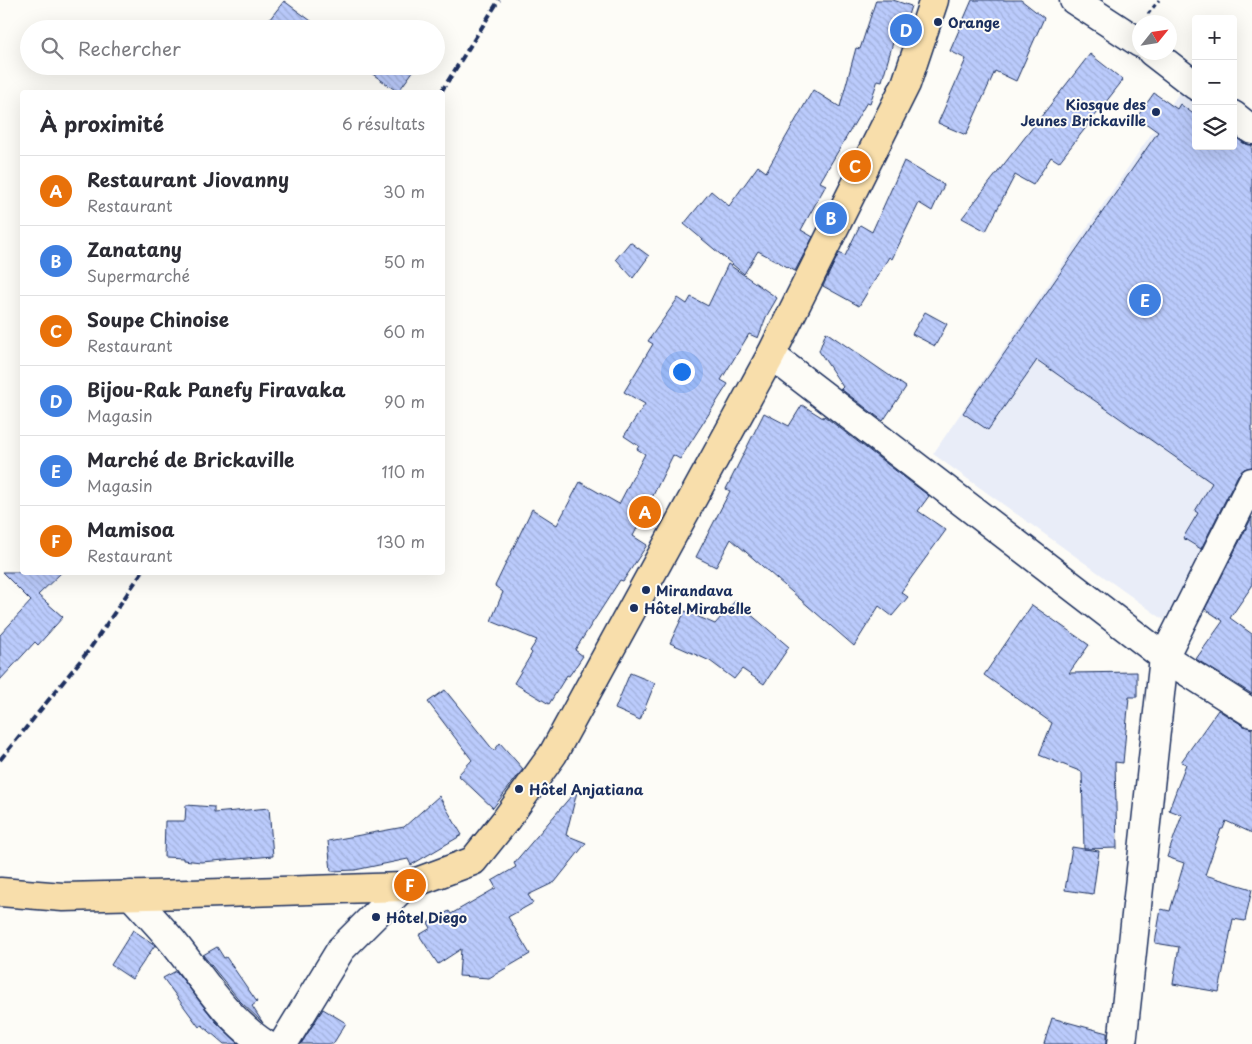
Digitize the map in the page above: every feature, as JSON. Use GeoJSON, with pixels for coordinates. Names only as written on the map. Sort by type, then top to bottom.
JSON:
{"type":"FeatureCollection","features":[{"type":"Feature","properties":{"kind":"main road"},"geometry":{"type":"LineString","coordinates":[[0,892],[63,897],[403,887],[473,861],[506,821],[553,754],[771,355],[906,84],[934,0]]}},
{"type":"Feature","properties":{"kind":"street"},"geometry":{"type":"LineString","coordinates":[[1074,0],[1132,38]]}},
{"type":"Feature","properties":{"kind":"street"},"geometry":{"type":"LineString","coordinates":[[1162,60],[1192,83]]}},
{"type":"Feature","properties":{"kind":"street"},"geometry":{"type":"LineString","coordinates":[[1237,118],[1252,130]]}},
{"type":"Feature","properties":{"kind":"street"},"geometry":{"type":"LineString","coordinates":[[771,355],[1164,656],[1252,713]]}},
{"type":"Feature","properties":{"kind":"street"},"geometry":{"type":"LineString","coordinates":[[1122,1044],[1164,656],[1252,482]]}},
{"type":"Feature","properties":{"kind":"street"},"geometry":{"type":"LineString","coordinates":[[283,1044],[341,950],[403,887]]}},
{"type":"Feature","properties":{"kind":"street"},"geometry":{"type":"LineString","coordinates":[[131,895],[176,945],[247,1033],[265,1044]]}},
{"type":"Feature","properties":{"kind":"path"},"geometry":{"type":"LineString","coordinates":[[1148,15],[1159,0]]}},
{"type":"Feature","properties":{"kind":"shaded area"},"geometry":{"type":"Polygon","coordinates":[[[1181,90],[1192,97],[1192,150],[1237,150],[1237,130],[1252,140],[1252,474],[1164,620],[933,454],[1181,90]]]}},
{"type":"Feature","properties":{"kind":"building"},"geometry":{"type":"Polygon","coordinates":[[[876,0],[893,0],[911,6],[904,27],[898,25],[882,81],[878,80],[870,103],[867,102],[820,182],[826,185],[801,230],[813,237],[795,271],[758,251],[744,274],[684,224],[711,191],[729,206],[758,166],[766,172],[813,90],[840,107],[856,48],[860,49],[876,0]]]}},
{"type":"Feature","properties":{"kind":"building"},"geometry":{"type":"Polygon","coordinates":[[[972,0],[1021,0],[1044,18],[1016,81],[995,71],[966,135],[938,123],[966,59],[950,51],[972,0]]]}},
{"type":"Feature","properties":{"kind":"building"},"geometry":{"type":"Polygon","coordinates":[[[284,1],[310,20],[269,20],[284,1]]]}},
{"type":"Feature","properties":{"kind":"building"},"geometry":{"type":"Polygon","coordinates":[[[1090,54],[1123,80],[1059,162],[1051,157],[1033,185],[1015,175],[986,231],[962,218],[1090,54]]]}},
{"type":"Feature","properties":{"kind":"building"},"geometry":{"type":"Polygon","coordinates":[[[374,75],[410,75],[399,90],[395,90],[374,75]]]}},
{"type":"Feature","properties":{"kind":"building"},"geometry":{"type":"Polygon","coordinates":[[[1154,93],[1177,109],[1180,104],[1192,113],[1192,150],[1237,150],[1237,138],[1243,143],[1252,145],[1252,467],[1244,469],[1238,475],[1201,549],[1183,538],[1198,513],[1195,511],[1212,483],[1037,360],[988,430],[963,413],[1158,132],[1137,117],[1154,93]]]}},
{"type":"Feature","properties":{"kind":"building"},"geometry":{"type":"Polygon","coordinates":[[[904,161],[944,185],[932,211],[919,203],[892,259],[889,257],[859,306],[823,286],[839,253],[845,256],[860,225],[872,232],[904,161]]]}},
{"type":"Feature","properties":{"kind":"building"},"geometry":{"type":"Polygon","coordinates":[[[630,242],[649,256],[633,278],[616,259],[630,242]]]}},
{"type":"Feature","properties":{"kind":"building"},"geometry":{"type":"Polygon","coordinates":[[[728,264],[777,298],[766,317],[758,338],[749,334],[721,380],[728,384],[680,459],[673,455],[633,536],[647,545],[623,581],[620,580],[575,650],[583,656],[569,676],[567,675],[549,704],[514,683],[532,653],[530,651],[537,640],[491,621],[503,592],[495,586],[532,509],[557,525],[580,482],[619,504],[645,454],[637,449],[639,446],[624,436],[645,404],[624,392],[653,344],[648,341],[678,298],[687,304],[691,297],[708,306],[728,264]]]}},
{"type":"Feature","properties":{"kind":"building"},"geometry":{"type":"Polygon","coordinates":[[[925,312],[947,324],[935,346],[912,334],[925,312]]]}},
{"type":"Feature","properties":{"kind":"building"},"geometry":{"type":"Polygon","coordinates":[[[826,332],[906,387],[883,421],[841,389],[843,387],[819,351],[826,332]]]}},
{"type":"Feature","properties":{"kind":"building"},"geometry":{"type":"Polygon","coordinates":[[[802,405],[823,418],[824,416],[929,496],[918,511],[946,530],[901,592],[908,597],[892,616],[879,606],[854,646],[731,539],[716,567],[696,557],[730,491],[726,489],[764,413],[789,426],[802,405]]]}},
{"type":"Feature","properties":{"kind":"building"},"geometry":{"type":"Polygon","coordinates":[[[1252,517],[1252,586],[1230,618],[1252,634],[1252,694],[1196,659],[1223,621],[1205,609],[1252,517]]]}},
{"type":"Feature","properties":{"kind":"building"},"geometry":{"type":"Polygon","coordinates":[[[2,572],[20,572],[20,575],[59,575],[38,595],[63,617],[38,645],[35,642],[0,680],[0,635],[31,601],[2,572]]]}},
{"type":"Feature","properties":{"kind":"building"},"geometry":{"type":"Polygon","coordinates":[[[735,601],[789,647],[764,684],[742,669],[734,679],[710,661],[670,643],[685,611],[715,624],[735,601]]]}},
{"type":"Feature","properties":{"kind":"building"},"geometry":{"type":"Polygon","coordinates":[[[1032,605],[1089,645],[1069,673],[1137,672],[1137,697],[1129,697],[1123,763],[1115,762],[1117,848],[1084,849],[1082,772],[1039,755],[1052,723],[984,675],[1032,605]]]}},
{"type":"Feature","properties":{"kind":"building"},"geometry":{"type":"Polygon","coordinates":[[[630,673],[655,683],[640,720],[615,709],[630,673]]]}},
{"type":"Feature","properties":{"kind":"building"},"geometry":{"type":"Polygon","coordinates":[[[445,690],[494,751],[500,743],[523,769],[493,808],[458,775],[472,760],[428,702],[445,690]]]}},
{"type":"Feature","properties":{"kind":"building"},"geometry":{"type":"Polygon","coordinates":[[[1218,710],[1252,729],[1252,833],[1226,821],[1223,829],[1221,829],[1205,875],[1252,889],[1245,921],[1233,919],[1219,992],[1173,984],[1179,947],[1155,943],[1161,909],[1170,911],[1184,863],[1167,857],[1182,815],[1169,810],[1186,764],[1181,762],[1218,710]]]}},
{"type":"Feature","properties":{"kind":"building"},"geometry":{"type":"Polygon","coordinates":[[[578,788],[566,835],[586,843],[555,882],[528,895],[533,903],[508,917],[530,954],[489,978],[459,976],[461,949],[438,964],[419,935],[431,928],[428,923],[449,911],[451,914],[496,888],[492,881],[516,867],[514,863],[578,788]]]}},
{"type":"Feature","properties":{"kind":"building"},"geometry":{"type":"Polygon","coordinates":[[[439,796],[462,835],[411,865],[408,859],[355,870],[331,871],[328,841],[404,827],[439,796]]]}},
{"type":"Feature","properties":{"kind":"building"},"geometry":{"type":"Polygon","coordinates":[[[186,805],[214,807],[214,813],[269,808],[273,856],[201,862],[183,860],[183,858],[164,857],[165,821],[185,821],[186,805]]]}},
{"type":"Feature","properties":{"kind":"building"},"geometry":{"type":"Polygon","coordinates":[[[1072,847],[1099,851],[1093,894],[1065,890],[1072,847]]]}},
{"type":"Feature","properties":{"kind":"building"},"geometry":{"type":"Polygon","coordinates":[[[133,930],[155,945],[132,979],[111,965],[133,930]]]}},
{"type":"Feature","properties":{"kind":"building"},"geometry":{"type":"Polygon","coordinates":[[[217,947],[257,1002],[252,1006],[263,1023],[240,1001],[203,955],[217,947]]]}},
{"type":"Feature","properties":{"kind":"building"},"geometry":{"type":"Polygon","coordinates":[[[176,971],[216,1022],[239,1044],[224,1044],[202,1025],[199,1027],[163,978],[176,971]]]}},
{"type":"Feature","properties":{"kind":"building"},"geometry":{"type":"Polygon","coordinates":[[[323,1009],[346,1023],[333,1044],[301,1044],[323,1009]]]}},
{"type":"Feature","properties":{"kind":"building"},"geometry":{"type":"Polygon","coordinates":[[[1052,1018],[1107,1033],[1107,1044],[1044,1044],[1052,1018]]]}},
{"type":"Feature","properties":{"kind":"railway"},"geometry":{"type":"LineString","coordinates":[[442,90],[499,0]]}},
{"type":"Feature","properties":{"kind":"railway"},"geometry":{"type":"LineString","coordinates":[[0,760],[89,650],[140,575]]}},
{"type":"Feature","properties":{"kind":"place","name":"Orange"},"geometry":{"type":"Point","coordinates":[938,22]}},
{"type":"Feature","properties":{"kind":"place","name":"Bijou-Rak Panefy Firavaka"},"geometry":{"type":"Point","coordinates":[906,30]}},
{"type":"Feature","properties":{"kind":"place","name":"Kiosque des Jeunes Brickaville"},"geometry":{"type":"Point","coordinates":[1156,112]}},
{"type":"Feature","properties":{"kind":"place","name":"Soupe Chinoise"},"geometry":{"type":"Point","coordinates":[855,166]}},
{"type":"Feature","properties":{"kind":"place","name":"Zanatany"},"geometry":{"type":"Point","coordinates":[831,218]}},
{"type":"Feature","properties":{"kind":"place","name":"Marché de Brickaville"},"geometry":{"type":"Point","coordinates":[1145,300]}},
{"type":"Feature","properties":{"kind":"place","name":"Restaurant Jiovanny"},"geometry":{"type":"Point","coordinates":[645,512]}},
{"type":"Feature","properties":{"kind":"place","name":"Mirandava"},"geometry":{"type":"Point","coordinates":[646,590]}},
{"type":"Feature","properties":{"kind":"place","name":"Hôtel Mirabelle"},"geometry":{"type":"Point","coordinates":[634,608]}},
{"type":"Feature","properties":{"kind":"place","name":"Hôtel Anjatiana"},"geometry":{"type":"Point","coordinates":[519,789]}},
{"type":"Feature","properties":{"kind":"place","name":"Mamisoa"},"geometry":{"type":"Point","coordinates":[410,885]}},
{"type":"Feature","properties":{"kind":"place","name":"Hôtel Diego"},"geometry":{"type":"Point","coordinates":[376,917]}}]}
